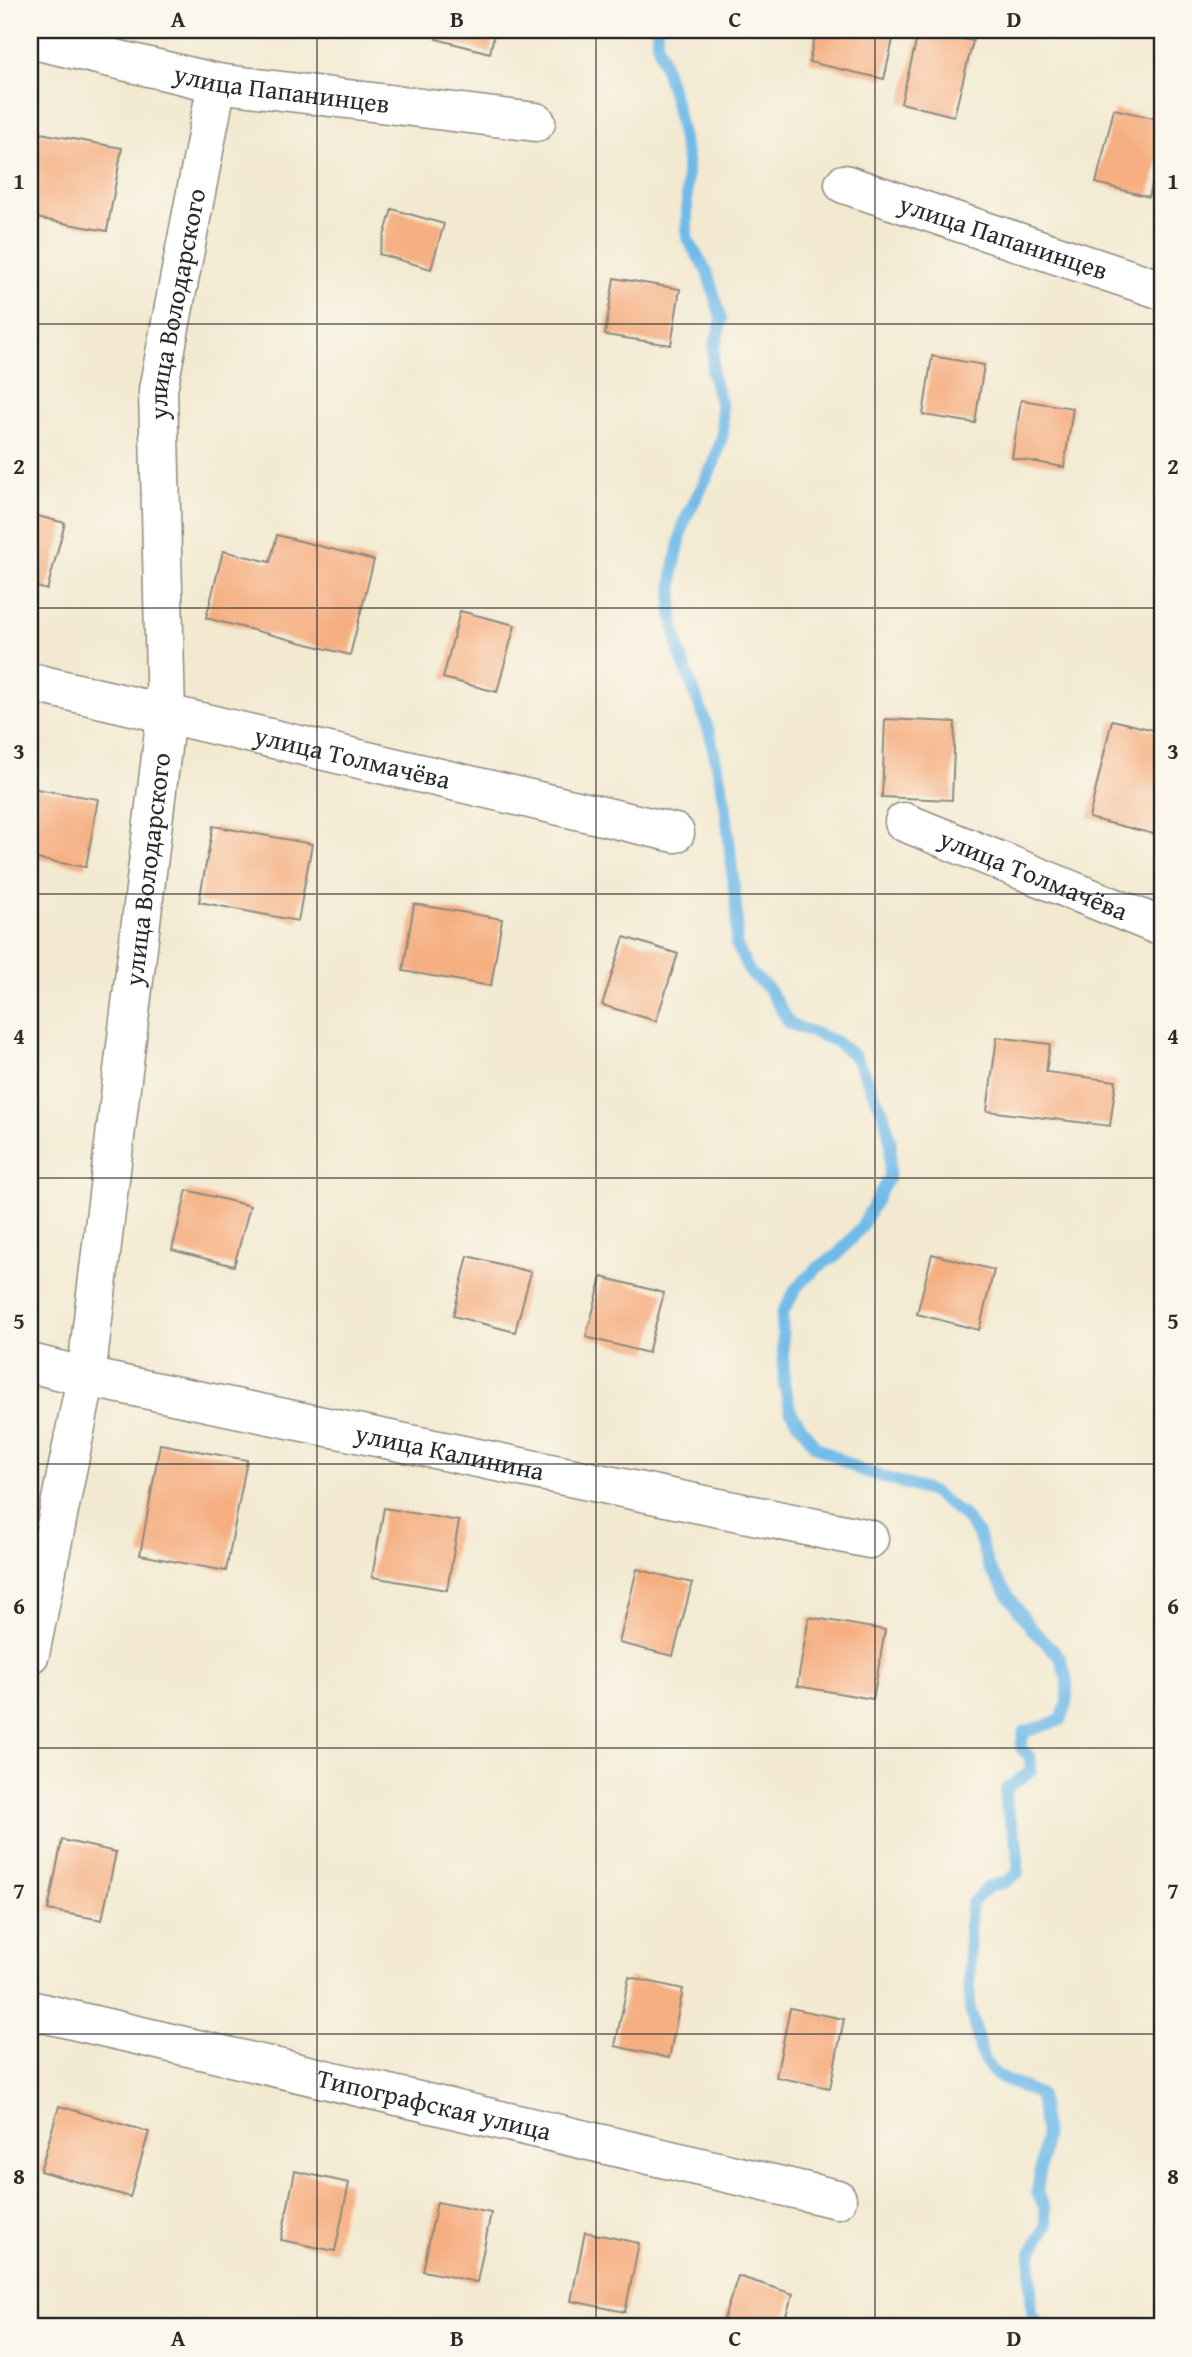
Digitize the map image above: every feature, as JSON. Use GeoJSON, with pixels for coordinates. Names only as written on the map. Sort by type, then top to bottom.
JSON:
{"type":"FeatureCollection","features":[{"type":"Feature","properties":{"kind":"street","name":"улица Папанинцев"},"geometry":{"type":"LineString","coordinates":[[30,39],[217,83],[536,122]]}},
{"type":"Feature","properties":{"kind":"street","name":"улица Володарского"},"geometry":{"type":"LineString","coordinates":[[30,1654],[86,1377],[166,715],[158,390],[217,83]]}},
{"type":"Feature","properties":{"kind":"street","name":"улица Папанинцев"},"geometry":{"type":"LineString","coordinates":[[844,184],[1162,290]]}},
{"type":"Feature","properties":{"kind":"street","name":"улица Толмачёва"},"geometry":{"type":"LineString","coordinates":[[30,682],[675,833]]}},
{"type":"Feature","properties":{"kind":"street","name":"улица Толмачёва"},"geometry":{"type":"LineString","coordinates":[[904,822],[1162,927]]}},
{"type":"Feature","properties":{"kind":"street","name":"улица Калинина"},"geometry":{"type":"LineString","coordinates":[[30,1363],[86,1377],[869,1539]]}},
{"type":"Feature","properties":{"kind":"street","name":"Типографская улица"},"geometry":{"type":"LineString","coordinates":[[30,2010],[837,2199]]}},
{"type":"Feature","properties":{"kind":"building"},"geometry":{"type":"Polygon","coordinates":[[[439,30],[495,30],[490,53],[436,39],[439,30]]]}},
{"type":"Feature","properties":{"kind":"building"},"geometry":{"type":"Polygon","coordinates":[[[816,30],[895,31],[884,79],[809,62],[816,30]]]}},
{"type":"Feature","properties":{"kind":"building"},"geometry":{"type":"Polygon","coordinates":[[[919,30],[973,41],[954,116],[901,103],[919,30]]]}},
{"type":"Feature","properties":{"kind":"building"},"geometry":{"type":"Polygon","coordinates":[[[1114,109],[1162,120],[1162,145],[1149,197],[1096,183],[1114,109]]]}},
{"type":"Feature","properties":{"kind":"building"},"geometry":{"type":"Polygon","coordinates":[[[40,133],[122,148],[107,231],[30,217],[30,190],[40,133]]]}},
{"type":"Feature","properties":{"kind":"building"},"geometry":{"type":"Polygon","coordinates":[[[392,209],[444,224],[431,269],[379,254],[392,209]]]}},
{"type":"Feature","properties":{"kind":"building"},"geometry":{"type":"Polygon","coordinates":[[[614,278],[680,289],[671,345],[605,335],[614,278]]]}},
{"type":"Feature","properties":{"kind":"building"},"geometry":{"type":"Polygon","coordinates":[[[932,356],[984,365],[975,423],[923,415],[932,356]]]}},
{"type":"Feature","properties":{"kind":"building"},"geometry":{"type":"Polygon","coordinates":[[[1021,400],[1073,408],[1064,467],[1012,458],[1021,400]]]}},
{"type":"Feature","properties":{"kind":"building"},"geometry":{"type":"Polygon","coordinates":[[[30,514],[65,523],[47,590],[30,585],[30,514]]]}},
{"type":"Feature","properties":{"kind":"building"},"geometry":{"type":"Polygon","coordinates":[[[277,535],[374,560],[350,655],[206,618],[223,551],[270,562],[277,535]]]}},
{"type":"Feature","properties":{"kind":"building"},"geometry":{"type":"Polygon","coordinates":[[[460,611],[515,625],[497,692],[443,678],[460,611]]]}},
{"type":"Feature","properties":{"kind":"building"},"geometry":{"type":"Polygon","coordinates":[[[885,719],[955,722],[952,800],[882,797],[885,719]]]}},
{"type":"Feature","properties":{"kind":"building"},"geometry":{"type":"Polygon","coordinates":[[[1112,720],[1162,732],[1162,836],[1089,818],[1112,720]]]}},
{"type":"Feature","properties":{"kind":"building"},"geometry":{"type":"Polygon","coordinates":[[[30,788],[98,799],[86,867],[30,858],[30,788]]]}},
{"type":"Feature","properties":{"kind":"building"},"geometry":{"type":"Polygon","coordinates":[[[213,826],[312,844],[298,921],[199,902],[213,826]]]}},
{"type":"Feature","properties":{"kind":"building"},"geometry":{"type":"Polygon","coordinates":[[[414,904],[502,919],[491,986],[403,971],[414,904]]]}},
{"type":"Feature","properties":{"kind":"building"},"geometry":{"type":"Polygon","coordinates":[[[624,937],[678,954],[656,1021],[602,1005],[624,937]]]}},
{"type":"Feature","properties":{"kind":"building"},"geometry":{"type":"Polygon","coordinates":[[[997,1037],[1050,1044],[1046,1072],[1116,1081],[1110,1126],[987,1111],[997,1037]]]}},
{"type":"Feature","properties":{"kind":"building"},"geometry":{"type":"Polygon","coordinates":[[[187,1190],[250,1206],[234,1266],[172,1250],[187,1190]]]}},
{"type":"Feature","properties":{"kind":"building"},"geometry":{"type":"Polygon","coordinates":[[[932,1254],[994,1270],[979,1330],[917,1314],[932,1254]]]}},
{"type":"Feature","properties":{"kind":"building"},"geometry":{"type":"Polygon","coordinates":[[[468,1256],[531,1272],[515,1332],[453,1316],[468,1256]]]}},
{"type":"Feature","properties":{"kind":"building"},"geometry":{"type":"Polygon","coordinates":[[[602,1277],[664,1293],[648,1353],[586,1337],[602,1277]]]}},
{"type":"Feature","properties":{"kind":"building"},"geometry":{"type":"Polygon","coordinates":[[[160,1444],[247,1460],[226,1571],[140,1555],[160,1444]]]}},
{"type":"Feature","properties":{"kind":"building"},"geometry":{"type":"Polygon","coordinates":[[[384,1508],[459,1521],[447,1590],[372,1577],[384,1508]]]}},
{"type":"Feature","properties":{"kind":"building"},"geometry":{"type":"Polygon","coordinates":[[[637,1569],[692,1583],[673,1656],[619,1643],[637,1569]]]}},
{"type":"Feature","properties":{"kind":"building"},"geometry":{"type":"Polygon","coordinates":[[[809,1617],[885,1630],[873,1699],[797,1686],[809,1617]]]}},
{"type":"Feature","properties":{"kind":"building"},"geometry":{"type":"Polygon","coordinates":[[[62,1840],[116,1852],[102,1920],[48,1910],[62,1840]]]}},
{"type":"Feature","properties":{"kind":"building"},"geometry":{"type":"Polygon","coordinates":[[[629,1977],[683,1989],[669,2058],[615,2046],[629,1977]]]}},
{"type":"Feature","properties":{"kind":"building"},"geometry":{"type":"Polygon","coordinates":[[[790,2008],[844,2019],[830,2088],[776,2077],[790,2008]]]}},
{"type":"Feature","properties":{"kind":"building"},"geometry":{"type":"Polygon","coordinates":[[[59,2106],[149,2132],[130,2197],[40,2171],[59,2106]]]}},
{"type":"Feature","properties":{"kind":"building"},"geometry":{"type":"Polygon","coordinates":[[[295,2171],[349,2183],[335,2251],[281,2240],[295,2171]]]}},
{"type":"Feature","properties":{"kind":"building"},"geometry":{"type":"Polygon","coordinates":[[[437,2202],[491,2213],[477,2282],[423,2271],[437,2202]]]}},
{"type":"Feature","properties":{"kind":"building"},"geometry":{"type":"Polygon","coordinates":[[[585,2232],[639,2243],[625,2312],[571,2301],[585,2232]]]}},
{"type":"Feature","properties":{"kind":"building"},"geometry":{"type":"Polygon","coordinates":[[[738,2276],[793,2294],[782,2327],[721,2327],[738,2276]]]}},
{"type":"Feature","properties":{"kind":"waterway"},"geometry":{"type":"LineString","coordinates":[[657,30],[657,41],[676,106],[687,159],[687,238],[707,272],[722,320],[714,348],[712,373],[721,405],[723,433],[714,463],[684,522],[673,572],[672,616],[679,651],[710,734],[725,802],[737,917],[736,944],[750,973],[768,988],[790,1024],[835,1041],[855,1056],[884,1114],[891,1144],[889,1177],[860,1229],[837,1255],[817,1268],[797,1287],[782,1314],[784,1384],[791,1412],[815,1446],[860,1470],[932,1492],[963,1515],[978,1534],[989,1568],[1031,1628],[1060,1657],[1067,1680],[1067,1703],[1061,1720],[1024,1732],[1021,1748],[1030,1757],[1031,1771],[1006,1789],[1005,1802],[1018,1847],[1018,1873],[1006,1882],[988,1887],[972,1903],[969,1927],[970,2009],[982,2056],[994,2074],[1040,2095],[1045,2137],[1037,2193],[1045,2208],[1047,2226],[1031,2253],[1031,2291],[1032,2313],[1041,2327]]}}]}
